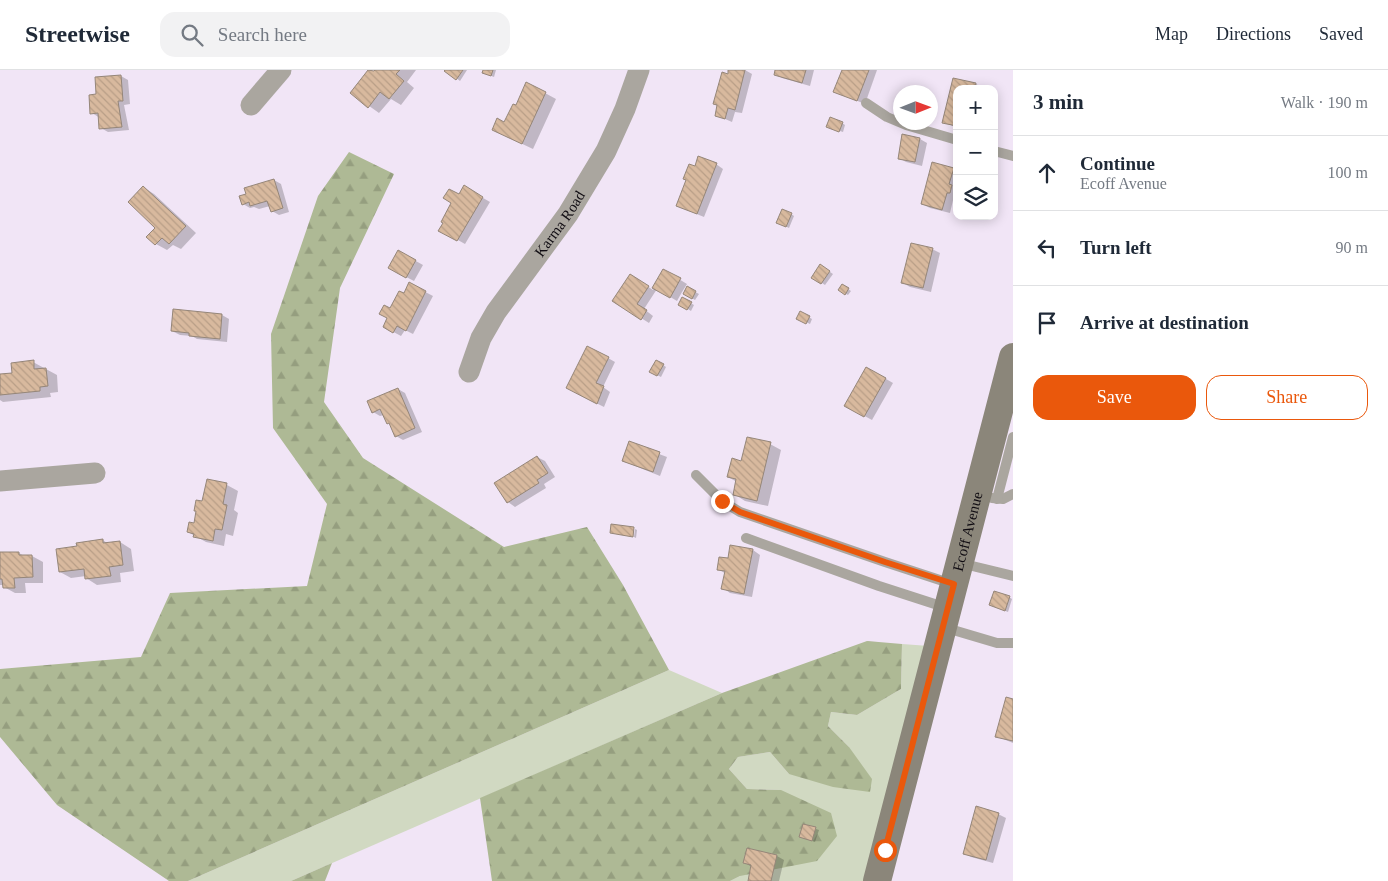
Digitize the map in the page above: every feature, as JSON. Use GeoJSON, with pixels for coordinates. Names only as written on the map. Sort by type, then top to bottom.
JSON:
{"type":"FeatureCollection","features":[{"type":"Feature","properties":{"kind":"street"},"geometry":{"type":"LineString","coordinates":[[251,105],[281,70]]}},
{"type":"Feature","properties":{"kind":"street","name":"Karma Road"},"geometry":{"type":"LineString","coordinates":[[469,372],[481,338],[496,312],[568,214],[588,183],[606,151],[625,109],[639,70]]}},
{"type":"Feature","properties":{"kind":"street","name":"Ecoff Avenue"},"geometry":{"type":"LineString","coordinates":[[878,881],[951,595],[986,498],[1013,356]]}},
{"type":"Feature","properties":{"kind":"street"},"geometry":{"type":"LineString","coordinates":[[0,481],[95,473]]}},
{"type":"Feature","properties":{"kind":"lane"},"geometry":{"type":"LineString","coordinates":[[866,103],[887,117],[906,125],[953,139]]}},
{"type":"Feature","properties":{"kind":"lane"},"geometry":{"type":"LineString","coordinates":[[998,152],[1013,156]]}},
{"type":"Feature","properties":{"kind":"lane"},"geometry":{"type":"LineString","coordinates":[[1013,437],[986,498],[1003,499],[1013,494]]}},
{"type":"Feature","properties":{"kind":"lane"},"geometry":{"type":"LineString","coordinates":[[696,475],[722,501],[740,512],[885,562],[951,595],[997,643],[1013,643]]}},
{"type":"Feature","properties":{"kind":"lane"},"geometry":{"type":"LineString","coordinates":[[746,538],[878,586],[951,595],[1013,576]]}},
{"type":"Feature","properties":{"kind":"green space"},"geometry":{"type":"Polygon","coordinates":[[[349,152],[394,174],[340,288],[324,402],[363,458],[504,547],[587,527],[623,585],[669,670],[188,881],[169,881],[57,805],[0,737],[0,669],[141,657],[170,593],[307,586],[327,504],[273,428],[271,334],[318,196],[349,152]]]}},
{"type":"Feature","properties":{"kind":"green space"},"geometry":{"type":"Polygon","coordinates":[[[867,641],[902,644],[901,689],[857,715],[831,712],[828,726],[849,747],[872,779],[870,792],[833,787],[789,774],[770,752],[738,757],[729,769],[747,789],[781,790],[831,813],[837,836],[817,861],[740,876],[730,881],[492,881],[480,798],[722,693],[867,641]]]}},
{"type":"Feature","properties":{"kind":"green space"},"geometry":{"type":"Polygon","coordinates":[[[902,644],[929,646],[871,881],[730,881],[740,876],[781,790],[747,789],[729,769],[738,757],[770,752],[789,774],[849,747],[828,726],[831,712],[857,715],[901,689],[902,644]]]}},
{"type":"Feature","properties":{"kind":"green space"},"geometry":{"type":"Polygon","coordinates":[[[669,670],[722,693],[291,881],[188,881],[669,670]]]}},
{"type":"Feature","properties":{"kind":"green space"},"geometry":{"type":"Polygon","coordinates":[[[332,863],[325,881],[291,881],[332,863]]]}},
{"type":"Feature","properties":{"kind":"building"},"geometry":{"type":"Polygon","coordinates":[[[368,70],[400,70],[396,74],[404,81],[389,99],[380,92],[368,108],[350,93],[368,70]]]}},
{"type":"Feature","properties":{"kind":"building"},"geometry":{"type":"Polygon","coordinates":[[[445,70],[463,70],[456,80],[445,70]]]}},
{"type":"Feature","properties":{"kind":"building"},"geometry":{"type":"Polygon","coordinates":[[[483,70],[493,70],[491,76],[482,73],[483,70]]]}},
{"type":"Feature","properties":{"kind":"building"},"geometry":{"type":"Polygon","coordinates":[[[728,70],[745,70],[735,110],[728,108],[725,119],[715,116],[717,105],[713,104],[722,72],[728,74],[728,70]]]}},
{"type":"Feature","properties":{"kind":"building"},"geometry":{"type":"Polygon","coordinates":[[[775,70],[806,70],[802,83],[774,75],[775,70]]]}},
{"type":"Feature","properties":{"kind":"building"},"geometry":{"type":"Polygon","coordinates":[[[842,70],[869,70],[857,101],[833,92],[842,70]]]}},
{"type":"Feature","properties":{"kind":"building"},"geometry":{"type":"Polygon","coordinates":[[[121,75],[123,101],[118,101],[122,127],[99,129],[98,113],[90,114],[89,95],[96,94],[95,77],[121,75]]]}},
{"type":"Feature","properties":{"kind":"building"},"geometry":{"type":"Polygon","coordinates":[[[953,78],[976,83],[976,85],[953,85],[953,125],[942,123],[953,78]]]}},
{"type":"Feature","properties":{"kind":"building"},"geometry":{"type":"Polygon","coordinates":[[[526,82],[546,92],[522,144],[492,130],[497,118],[504,122],[513,104],[516,105],[526,82]]]}},
{"type":"Feature","properties":{"kind":"building"},"geometry":{"type":"Polygon","coordinates":[[[830,117],[843,122],[839,132],[826,127],[830,117]]]}},
{"type":"Feature","properties":{"kind":"building"},"geometry":{"type":"Polygon","coordinates":[[[902,134],[920,138],[915,162],[898,159],[902,134]]]}},
{"type":"Feature","properties":{"kind":"building"},"geometry":{"type":"Polygon","coordinates":[[[698,156],[717,163],[697,214],[676,206],[686,180],[683,179],[689,164],[695,166],[698,156]]]}},
{"type":"Feature","properties":{"kind":"building"},"geometry":{"type":"Polygon","coordinates":[[[932,162],[953,168],[949,184],[952,185],[950,193],[947,193],[942,210],[921,204],[932,162]]]}},
{"type":"Feature","properties":{"kind":"building"},"geometry":{"type":"Polygon","coordinates":[[[274,179],[283,208],[271,212],[267,201],[250,206],[249,202],[242,205],[239,196],[246,194],[244,188],[274,179]]]}},
{"type":"Feature","properties":{"kind":"building"},"geometry":{"type":"Polygon","coordinates":[[[464,185],[483,197],[457,241],[438,231],[451,203],[443,198],[449,189],[459,194],[464,185]]]}},
{"type":"Feature","properties":{"kind":"building"},"geometry":{"type":"Polygon","coordinates":[[[143,186],[186,226],[169,244],[162,238],[155,245],[146,237],[155,228],[128,202],[143,186]]]}},
{"type":"Feature","properties":{"kind":"building"},"geometry":{"type":"Polygon","coordinates":[[[782,209],[792,213],[786,227],[776,223],[782,209]]]}},
{"type":"Feature","properties":{"kind":"building"},"geometry":{"type":"Polygon","coordinates":[[[911,243],[933,248],[923,288],[901,283],[911,243]]]}},
{"type":"Feature","properties":{"kind":"building"},"geometry":{"type":"Polygon","coordinates":[[[398,250],[416,260],[406,278],[388,268],[398,250]]]}},
{"type":"Feature","properties":{"kind":"building"},"geometry":{"type":"Polygon","coordinates":[[[820,264],[830,271],[821,284],[811,278],[820,264]]]}},
{"type":"Feature","properties":{"kind":"building"},"geometry":{"type":"Polygon","coordinates":[[[663,269],[681,278],[670,298],[652,288],[663,269]]]}},
{"type":"Feature","properties":{"kind":"building"},"geometry":{"type":"Polygon","coordinates":[[[630,274],[649,286],[637,304],[647,310],[641,320],[612,301],[630,274]]]}},
{"type":"Feature","properties":{"kind":"building"},"geometry":{"type":"Polygon","coordinates":[[[409,282],[426,291],[406,331],[397,326],[393,333],[383,327],[387,318],[379,314],[384,305],[390,308],[399,291],[404,293],[409,282]]]}},
{"type":"Feature","properties":{"kind":"building"},"geometry":{"type":"Polygon","coordinates":[[[842,284],[849,288],[845,295],[838,290],[842,284]]]}},
{"type":"Feature","properties":{"kind":"building"},"geometry":{"type":"Polygon","coordinates":[[[687,286],[696,291],[692,299],[683,294],[687,286]]]}},
{"type":"Feature","properties":{"kind":"building"},"geometry":{"type":"Polygon","coordinates":[[[682,297],[692,302],[687,310],[678,305],[682,297]]]}},
{"type":"Feature","properties":{"kind":"building"},"geometry":{"type":"Polygon","coordinates":[[[173,309],[222,314],[220,339],[189,336],[189,333],[171,331],[173,309]]]}},
{"type":"Feature","properties":{"kind":"building"},"geometry":{"type":"Polygon","coordinates":[[[800,311],[810,316],[806,324],[796,319],[800,311]]]}},
{"type":"Feature","properties":{"kind":"building"},"geometry":{"type":"Polygon","coordinates":[[[587,346],[609,357],[596,383],[604,386],[597,404],[566,388],[587,346]]]}},
{"type":"Feature","properties":{"kind":"building"},"geometry":{"type":"Polygon","coordinates":[[[34,360],[34,369],[46,368],[48,386],[40,387],[40,391],[0,395],[0,374],[12,373],[11,363],[34,360]]]}},
{"type":"Feature","properties":{"kind":"building"},"geometry":{"type":"Polygon","coordinates":[[[656,360],[664,364],[657,376],[649,372],[656,360]]]}},
{"type":"Feature","properties":{"kind":"building"},"geometry":{"type":"Polygon","coordinates":[[[866,367],[886,378],[864,417],[844,406],[866,367]]]}},
{"type":"Feature","properties":{"kind":"building"},"geometry":{"type":"Polygon","coordinates":[[[398,388],[415,428],[395,437],[380,409],[372,413],[367,401],[398,388]]]}},
{"type":"Feature","properties":{"kind":"building"},"geometry":{"type":"Polygon","coordinates":[[[747,437],[771,442],[757,501],[733,495],[736,479],[727,477],[732,458],[741,461],[747,437]]]}},
{"type":"Feature","properties":{"kind":"building"},"geometry":{"type":"Polygon","coordinates":[[[629,441],[660,452],[653,472],[622,461],[629,441]]]}},
{"type":"Feature","properties":{"kind":"building"},"geometry":{"type":"Polygon","coordinates":[[[537,456],[548,473],[537,480],[539,483],[507,503],[494,483],[537,456]]]}},
{"type":"Feature","properties":{"kind":"building"},"geometry":{"type":"Polygon","coordinates":[[[207,479],[227,483],[223,504],[227,505],[222,530],[215,529],[213,541],[193,537],[194,534],[187,532],[189,522],[194,523],[196,500],[202,501],[207,479]]]}},
{"type":"Feature","properties":{"kind":"building"},"geometry":{"type":"Polygon","coordinates":[[[611,524],[634,527],[633,537],[610,533],[611,524]]]}},
{"type":"Feature","properties":{"kind":"building"},"geometry":{"type":"Polygon","coordinates":[[[103,539],[103,543],[120,541],[123,565],[109,567],[111,576],[85,579],[84,569],[59,572],[56,549],[77,546],[76,543],[103,539]]]}},
{"type":"Feature","properties":{"kind":"building"},"geometry":{"type":"Polygon","coordinates":[[[730,545],[753,549],[744,594],[721,589],[725,571],[717,570],[719,557],[728,558],[730,545]]]}},
{"type":"Feature","properties":{"kind":"building"},"geometry":{"type":"Polygon","coordinates":[[[0,552],[19,552],[19,555],[32,555],[33,577],[14,578],[15,588],[3,588],[2,579],[0,579],[0,552]]]}},
{"type":"Feature","properties":{"kind":"building"},"geometry":{"type":"Polygon","coordinates":[[[994,591],[1010,596],[1005,611],[989,605],[994,591]]]}},
{"type":"Feature","properties":{"kind":"building"},"geometry":{"type":"Polygon","coordinates":[[[1006,697],[1013,699],[1013,741],[995,737],[1006,697]]]}},
{"type":"Feature","properties":{"kind":"building"},"geometry":{"type":"Polygon","coordinates":[[[976,806],[999,813],[986,860],[963,854],[976,806]]]}},
{"type":"Feature","properties":{"kind":"building"},"geometry":{"type":"Polygon","coordinates":[[[803,824],[816,827],[812,841],[799,837],[803,824]]]}},
{"type":"Feature","properties":{"kind":"building"},"geometry":{"type":"Polygon","coordinates":[[[747,848],[777,855],[771,881],[748,881],[751,865],[743,863],[747,848]]]}},
{"type":"Feature","properties":{"kind":"route"},"geometry":{"type":"LineString","coordinates":[[722,501],[740,512],[954,584],[885,850]]}}]}
